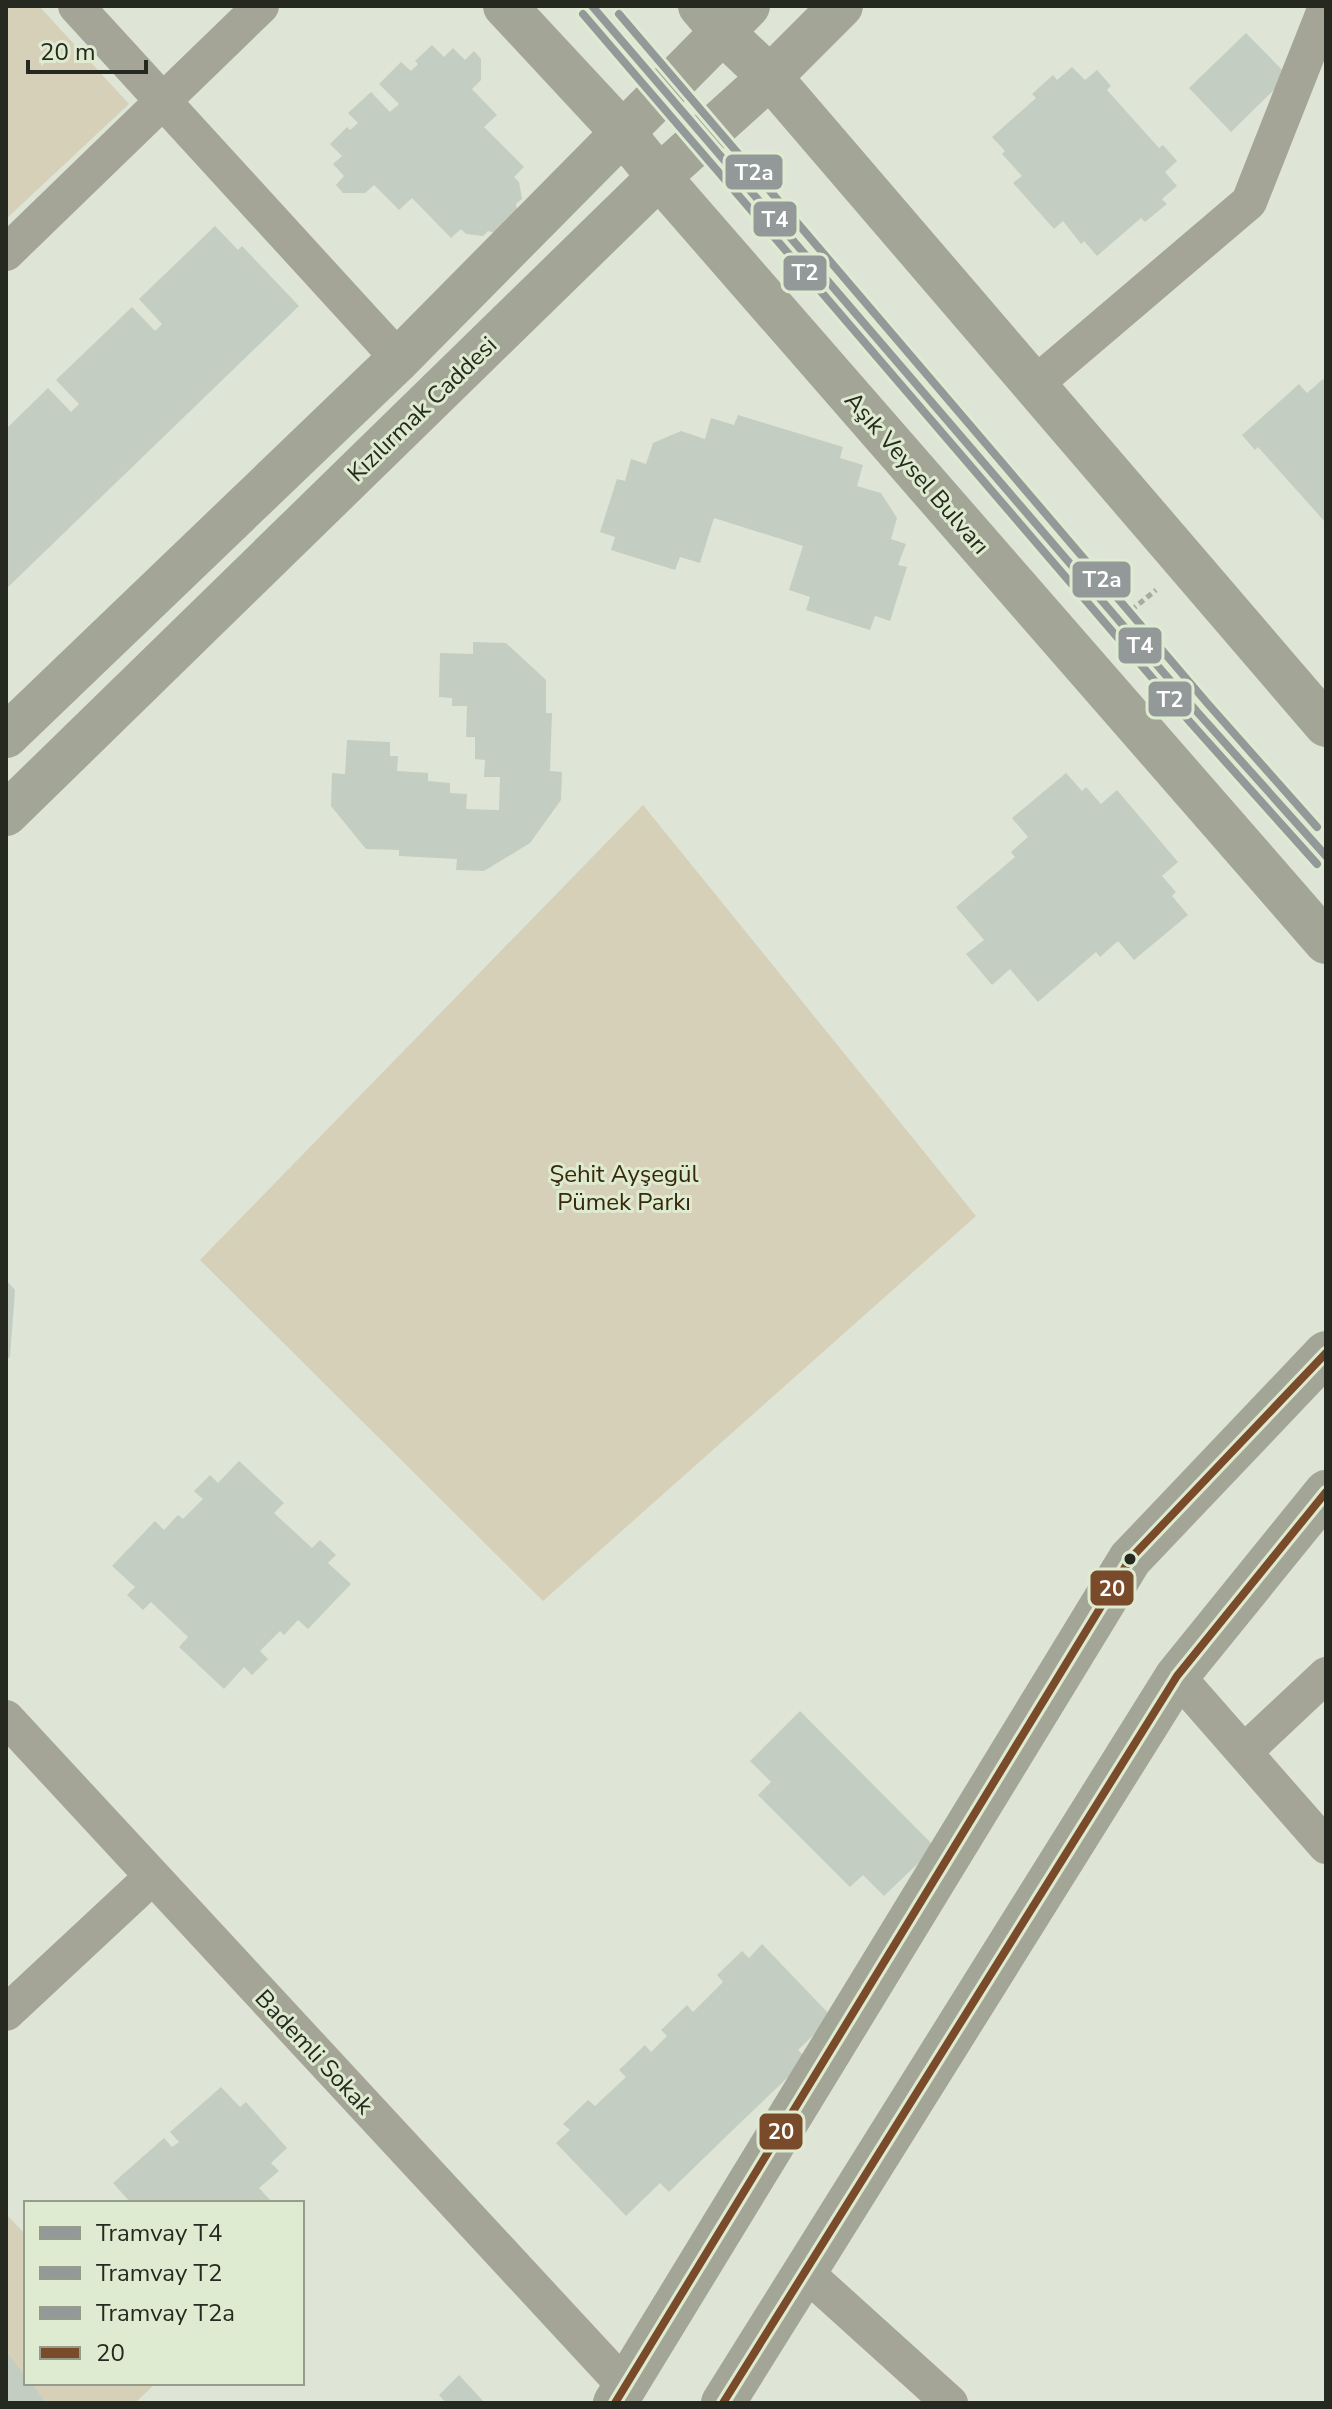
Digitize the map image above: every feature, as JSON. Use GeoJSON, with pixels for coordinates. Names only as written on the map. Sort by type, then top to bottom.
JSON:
{"type":"FeatureCollection","features":[{"type":"Feature","properties":{"kind":"main road","name":"Aşık Veysel Bulvarı"},"geometry":{"type":"LineString","coordinates":[[505,6],[624,134],[1326,942]]}},
{"type":"Feature","properties":{"kind":"main road","name":"Kızılırmak Caddesi"},"geometry":{"type":"LineString","coordinates":[[6,814],[659,177],[770,77],[841,6]]}},
{"type":"Feature","properties":{"kind":"main road"},"geometry":{"type":"LineString","coordinates":[[6,736],[399,359],[624,134],[724,15],[770,77],[1326,725]]}},
{"type":"Feature","properties":{"kind":"main road"},"geometry":{"type":"LineString","coordinates":[[620,2394],[1130,1559],[1326,1353]]}},
{"type":"Feature","properties":{"kind":"main road"},"geometry":{"type":"LineString","coordinates":[[723,2403],[1177,1676],[1326,1492]]}},
{"type":"Feature","properties":{"kind":"street"},"geometry":{"type":"LineString","coordinates":[[76,6],[399,359]]}},
{"type":"Feature","properties":{"kind":"street"},"geometry":{"type":"LineString","coordinates":[[6,253],[261,6]]}},
{"type":"Feature","properties":{"kind":"street"},"geometry":{"type":"LineString","coordinates":[[1034,385],[1249,202],[1326,7]]}},
{"type":"Feature","properties":{"kind":"street"},"geometry":{"type":"LineString","coordinates":[[1244,1752],[1326,1675]]}},
{"type":"Feature","properties":{"kind":"street"},"geometry":{"type":"LineString","coordinates":[[1177,1676],[1326,1846]]}},
{"type":"Feature","properties":{"kind":"street","name":"Bademli Sokak"},"geometry":{"type":"LineString","coordinates":[[6,1718],[620,2394]]}},
{"type":"Feature","properties":{"kind":"street"},"geometry":{"type":"LineString","coordinates":[[6,2013],[152,1877]]}},
{"type":"Feature","properties":{"kind":"street"},"geometry":{"type":"LineString","coordinates":[[805,2272],[950,2403]]}},
{"type":"Feature","properties":{"kind":"path"},"geometry":{"type":"LineString","coordinates":[[1076,655],[1188,565]]}},
{"type":"Feature","properties":{"kind":"green space"},"geometry":{"type":"Polygon","coordinates":[[[6,6],[39,6],[129,104],[6,219],[6,6]]]}},
{"type":"Feature","properties":{"kind":"green space","name":"Şehit Ayşegül Pümek Parkı"},"geometry":{"type":"Polygon","coordinates":[[[643,805],[976,1216],[543,1601],[200,1260],[643,805]]]}},
{"type":"Feature","properties":{"kind":"green space"},"geometry":{"type":"Polygon","coordinates":[[[6,2214],[24,2233],[24,2385],[154,2385],[135,2403],[6,2403],[6,2214]]]}},
{"type":"Feature","properties":{"kind":"building"},"geometry":{"type":"Polygon","coordinates":[[[1246,33],[1288,76],[1231,132],[1189,88],[1246,33]]]}},
{"type":"Feature","properties":{"kind":"building"},"geometry":{"type":"Polygon","coordinates":[[[432,45],[444,57],[453,48],[465,60],[474,51],[481,59],[481,80],[472,89],[497,115],[484,127],[524,167],[514,177],[519,182],[522,199],[516,204],[520,225],[509,237],[488,231],[483,236],[466,234],[461,229],[451,238],[412,198],[399,210],[374,185],[365,193],[343,193],[336,185],[344,176],[333,164],[342,156],[330,144],[347,127],[350,130],[358,123],[348,113],[371,92],[390,112],[399,104],[379,84],[401,62],[411,71],[418,64],[415,61],[432,45]]]}},
{"type":"Feature","properties":{"kind":"building"},"geometry":{"type":"Polygon","coordinates":[[[1072,67],[1085,80],[1097,70],[1111,86],[1107,90],[1159,148],[1163,145],[1177,161],[1165,172],[1177,186],[1162,199],[1167,204],[1145,222],[1141,218],[1097,256],[1084,241],[1081,244],[1063,221],[1054,229],[1013,183],[1022,176],[1002,154],[1005,151],[992,137],[1036,98],[1032,94],[1053,75],[1057,80],[1072,67]]]}},
{"type":"Feature","properties":{"kind":"building"},"geometry":{"type":"Polygon","coordinates":[[[215,226],[238,250],[242,246],[299,306],[6,589],[6,429],[48,388],[71,412],[79,404],[56,380],[132,307],[155,331],[162,324],[139,299],[215,226]]]}},
{"type":"Feature","properties":{"kind":"building"},"geometry":{"type":"Polygon","coordinates":[[[1323,379],[1326,383],[1326,523],[1258,447],[1255,450],[1242,435],[1299,384],[1307,393],[1323,379]]]}},
{"type":"Feature","properties":{"kind":"building"},"geometry":{"type":"Polygon","coordinates":[[[738,415],[843,447],[840,458],[863,465],[857,486],[881,493],[897,518],[891,539],[906,544],[898,565],[907,567],[890,621],[875,616],[870,630],[806,610],[810,597],[789,590],[803,546],[714,518],[700,563],[680,557],[675,570],[611,550],[615,537],[600,532],[617,479],[625,481],[631,459],[646,464],[653,443],[681,431],[705,439],[711,418],[734,425],[738,415]]]}},
{"type":"Feature","properties":{"kind":"building"},"geometry":{"type":"Polygon","coordinates":[[[473,642],[506,643],[546,680],[546,713],[552,713],[550,771],[562,772],[561,800],[530,843],[484,871],[456,870],[457,859],[399,856],[399,850],[366,849],[331,806],[332,773],[345,774],[347,740],[390,742],[390,756],[398,756],[397,771],[428,773],[428,781],[450,783],[450,793],[467,794],[466,809],[499,810],[500,777],[484,777],[485,760],[475,759],[475,737],[466,737],[467,706],[452,706],[452,698],[439,697],[440,653],[473,654],[473,642]]]}},
{"type":"Feature","properties":{"kind":"building"},"geometry":{"type":"Polygon","coordinates":[[[1066,773],[1082,791],[1086,787],[1101,804],[1117,790],[1178,862],[1162,876],[1176,892],[1172,896],[1188,915],[1134,960],[1118,941],[1100,957],[1096,952],[1038,1002],[1010,969],[992,985],[966,954],[984,940],[956,907],[1015,857],[1011,852],[1028,837],[1012,818],[1066,773]]]}},
{"type":"Feature","properties":{"kind":"building"},"geometry":{"type":"Polygon","coordinates":[[[6,1280],[15,1290],[10,1357],[6,1360],[6,1280]]]}},
{"type":"Feature","properties":{"kind":"building"},"geometry":{"type":"Polygon","coordinates":[[[239,1461],[284,1503],[274,1513],[312,1548],[320,1540],[336,1555],[328,1563],[351,1584],[308,1629],[298,1620],[284,1635],[280,1631],[260,1651],[268,1659],[252,1675],[244,1667],[224,1689],[179,1647],[188,1637],[151,1602],[143,1610],[127,1595],[135,1587],[112,1566],[155,1521],[164,1530],[178,1515],[183,1519],[203,1499],[194,1491],[210,1475],[218,1483],[239,1461]]]}},
{"type":"Feature","properties":{"kind":"building"},"geometry":{"type":"Polygon","coordinates":[[[800,1711],[935,1847],[884,1896],[863,1875],[850,1887],[758,1795],[771,1782],[750,1761],[800,1711]]]}},
{"type":"Feature","properties":{"kind":"building"},"geometry":{"type":"Polygon","coordinates":[[[762,1944],[832,2017],[798,2050],[807,2059],[669,2192],[660,2183],[626,2216],[556,2143],[570,2130],[563,2124],[588,2100],[595,2106],[626,2077],[619,2070],[645,2045],[651,2052],[667,2036],[661,2030],[687,2005],[693,2012],[723,1982],[717,1975],[742,1951],[749,1958],[762,1944]]]}},
{"type":"Feature","properties":{"kind":"building"},"geometry":{"type":"Polygon","coordinates":[[[221,2087],[240,2107],[246,2102],[287,2148],[271,2163],[279,2171],[259,2188],[270,2200],[129,2201],[113,2183],[164,2138],[172,2147],[179,2142],[170,2132],[221,2087]]]}},
{"type":"Feature","properties":{"kind":"building"},"geometry":{"type":"Polygon","coordinates":[[[6,2351],[24,2374],[24,2385],[32,2385],[46,2403],[6,2403],[6,2351]]]}},
{"type":"Feature","properties":{"kind":"building"},"geometry":{"type":"Polygon","coordinates":[[[459,2375],[485,2403],[446,2403],[439,2395],[459,2375]]]}},
{"type":"Feature","properties":{"kind":"tram line","name":"T4"},"geometry":{"type":"LineString","coordinates":[[592,6],[1199,714],[1326,856]]}},
{"type":"Feature","properties":{"kind":"tram line","name":"T2"},"geometry":{"type":"LineString","coordinates":[[583,14],[1190,722],[1317,864]]}},
{"type":"Feature","properties":{"kind":"tram line","name":"T2a"},"geometry":{"type":"LineString","coordinates":[[619,14],[1208,704],[1317,827]]}},
{"type":"Feature","properties":{"kind":"transit line","name":"20"},"geometry":{"type":"LineString","coordinates":[[615,2403],[1130,1559],[1326,1353]]}},
{"type":"Feature","properties":{"kind":"transit line","name":"20"},"geometry":{"type":"LineString","coordinates":[[723,2403],[1177,1676],[1326,1492]]}}]}
